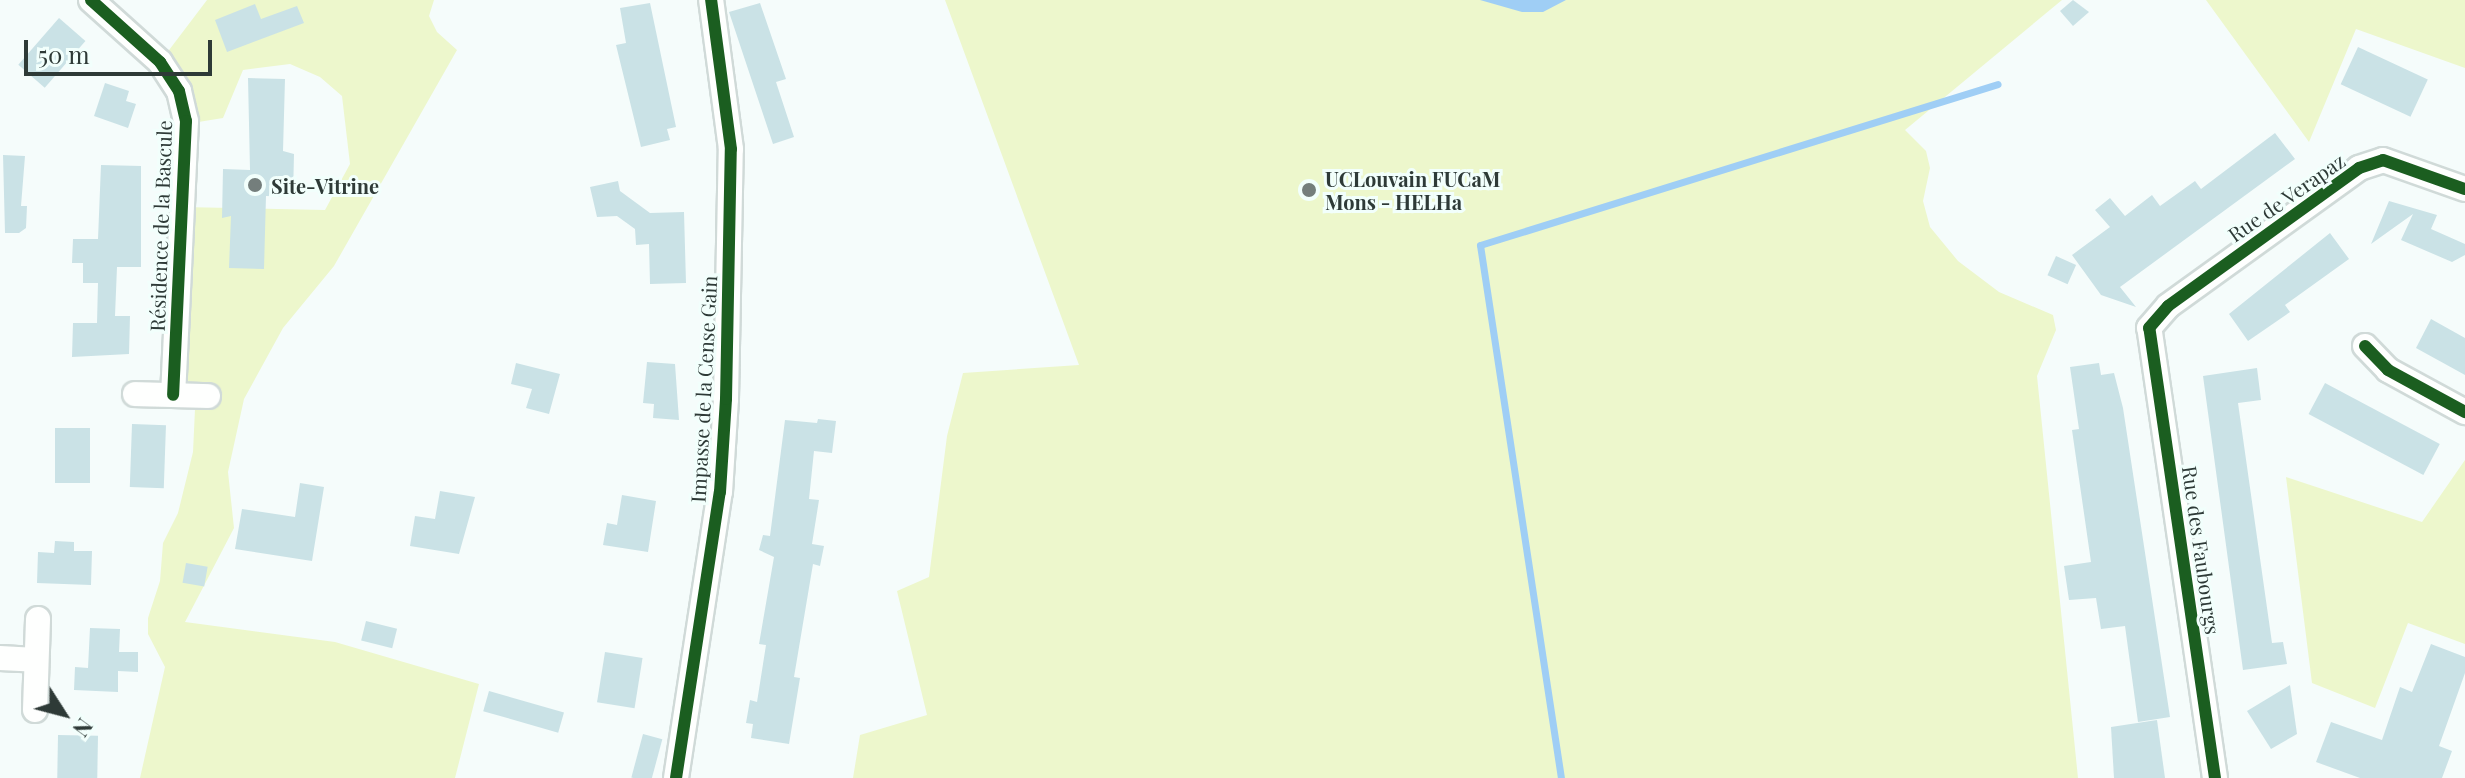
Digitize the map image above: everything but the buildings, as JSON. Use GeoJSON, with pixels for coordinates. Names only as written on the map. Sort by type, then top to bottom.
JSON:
{"type":"FeatureCollection","features":[{"type":"Feature","properties":{"kind":"street","name":"Résidence de la Bascule"},"geometry":{"type":"LineString","coordinates":[[91,0],[160,62],[179,91],[186,121],[173,395]]}},
{"type":"Feature","properties":{"kind":"street","name":"Impasse de la Cense Gain"},"geometry":{"type":"LineString","coordinates":[[676,778],[720,492],[726,399],[731,149],[711,0]]}},
{"type":"Feature","properties":{"kind":"street","name":"Rue de Verapaz"},"geometry":{"type":"LineString","coordinates":[[2149,328],[2168,306],[2359,168],[2383,160],[2465,189]]}},
{"type":"Feature","properties":{"kind":"street","name":"Rue des Faubourgs"},"geometry":{"type":"LineString","coordinates":[[2149,328],[2216,778]]}},
{"type":"Feature","properties":{"kind":"street"},"geometry":{"type":"LineString","coordinates":[[2365,346],[2388,370],[2465,412]]}},
{"type":"Feature","properties":{"kind":"street"},"geometry":{"type":"LineString","coordinates":[[135,394],[208,396]]}},
{"type":"Feature","properties":{"kind":"street"},"geometry":{"type":"LineString","coordinates":[[35,710],[38,619]]}},
{"type":"Feature","properties":{"kind":"street"},"geometry":{"type":"LineString","coordinates":[[0,658],[36,660]]}},
{"type":"Feature","properties":{"kind":"green space"},"geometry":{"type":"Polygon","coordinates":[[[207,0],[434,0],[429,16],[437,32],[457,50],[334,266],[283,328],[244,399],[228,472],[234,528],[185,622],[335,642],[479,684],[455,778],[140,778],[165,667],[148,634],[148,618],[160,581],[163,543],[178,513],[193,452],[195,409],[173,395],[182,207],[325,210],[350,164],[342,96],[320,77],[290,64],[243,70],[223,118],[186,124],[160,62],[207,0]]]}},
{"type":"Feature","properties":{"kind":"green space"},"geometry":{"type":"Polygon","coordinates":[[[945,0],[2062,0],[1905,130],[1926,151],[1930,168],[1923,201],[1930,227],[1958,261],[1999,292],[2053,315],[2056,330],[2037,376],[2078,778],[853,778],[860,735],[927,715],[897,591],[929,577],[947,436],[963,373],[1079,365],[945,0]]]}},
{"type":"Feature","properties":{"kind":"green space"},"geometry":{"type":"Polygon","coordinates":[[[2206,0],[2465,0],[2465,68],[2356,29],[2309,142],[2206,0]]]}},
{"type":"Feature","properties":{"kind":"green space"},"geometry":{"type":"Polygon","coordinates":[[[2465,460],[2465,644],[2408,623],[2375,708],[2312,683],[2286,477],[2422,522],[2465,460]]]}},
{"type":"Feature","properties":{"kind":"water"},"geometry":{"type":"Polygon","coordinates":[[[1480,0],[1566,0],[1543,12],[1522,12],[1480,0]]]}},
{"type":"Feature","properties":{"kind":"waterway"},"geometry":{"type":"LineString","coordinates":[[1561,778],[1480,245],[1998,84]]}},
{"type":"Feature","properties":{"kind":"cycle path"},"geometry":{"type":"LineString","coordinates":[[91,0],[160,62],[179,91],[186,121],[173,395]]}},
{"type":"Feature","properties":{"kind":"cycle path"},"geometry":{"type":"LineString","coordinates":[[676,778],[720,492],[726,399],[731,149],[711,0]]}},
{"type":"Feature","properties":{"kind":"cycle path"},"geometry":{"type":"LineString","coordinates":[[2215,778],[2149,328],[2168,306],[2359,168],[2383,160],[2465,189]]}},
{"type":"Feature","properties":{"kind":"cycle path"},"geometry":{"type":"LineString","coordinates":[[2365,346],[2388,370],[2465,412]]}},
{"type":"Feature","properties":{"kind":"place","name":"Site-Vitrine"},"geometry":{"type":"Point","coordinates":[255,185]}},
{"type":"Feature","properties":{"kind":"place","name":"UCLouvain FUCaM Mons - HELHa"},"geometry":{"type":"Point","coordinates":[1309,190]}}]}
